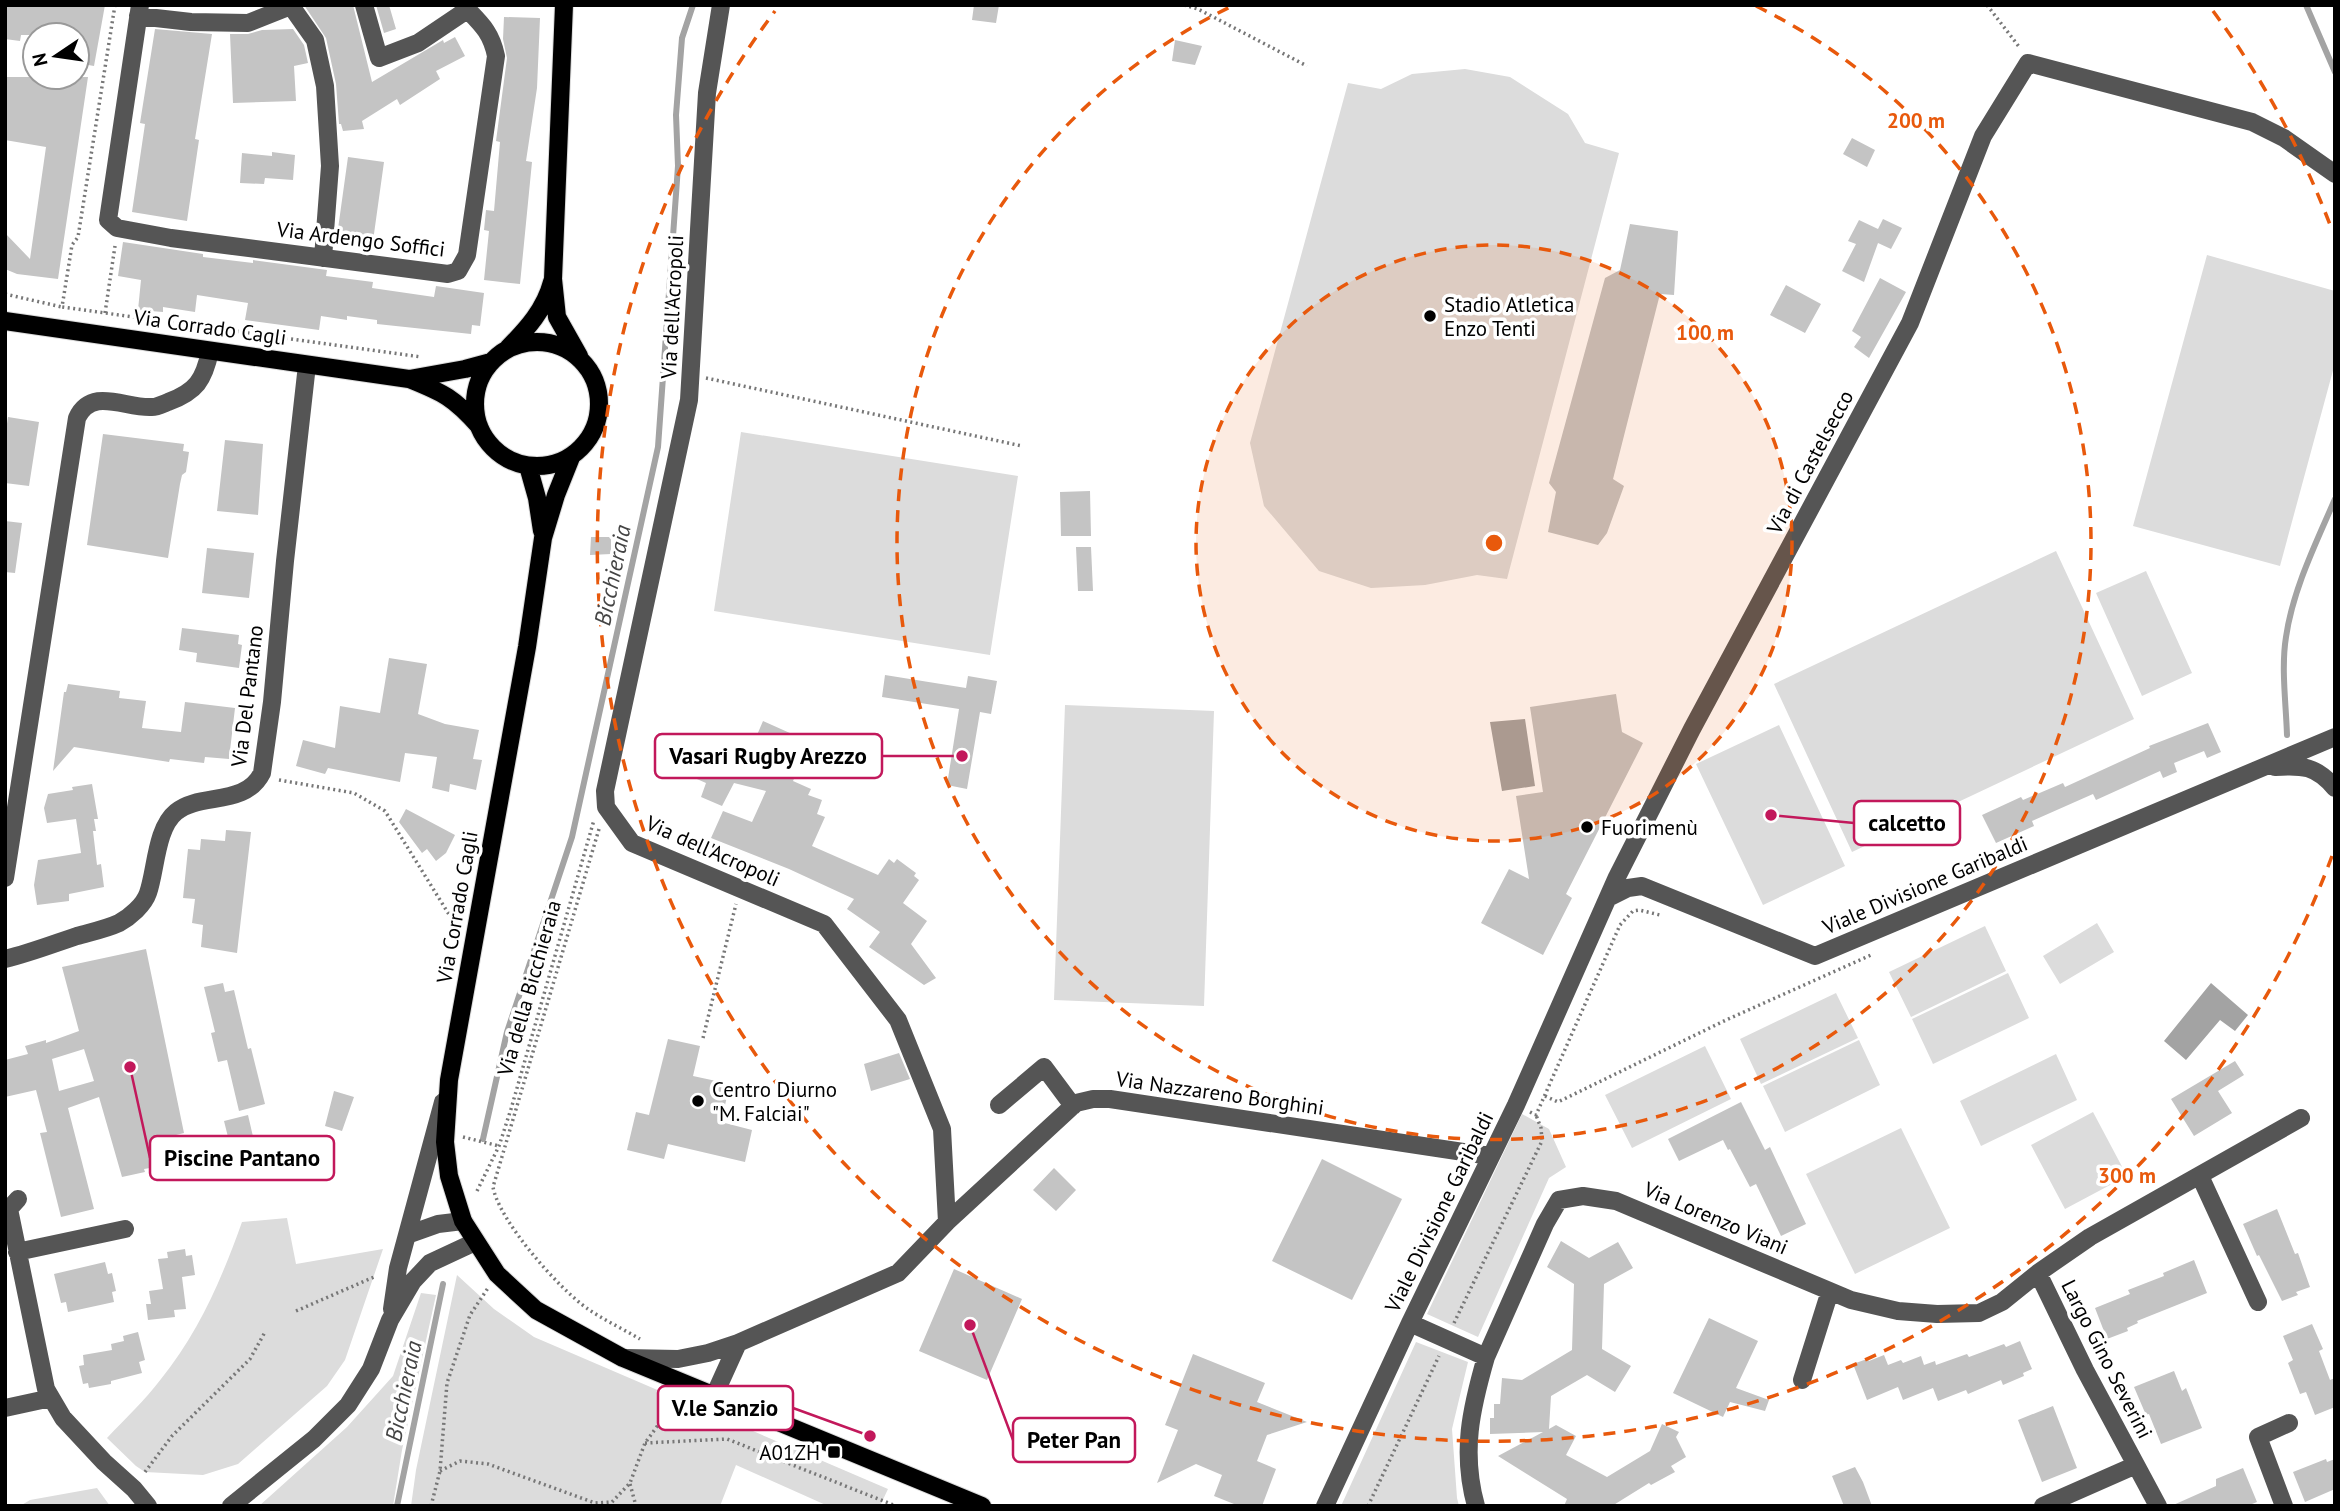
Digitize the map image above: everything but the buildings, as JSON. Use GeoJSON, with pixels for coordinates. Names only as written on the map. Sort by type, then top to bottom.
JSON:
{"type":"FeatureCollection","features":[{"type":"Feature","properties":{"kind":"main road"},"geometry":{"type":"LineString","coordinates":[[553,279],[548,298],[528,327],[491,362],[481,377],[476,393],[475,410],[487,441],[499,453],[528,466],[544,466],[572,455],[585,443],[594,428],[598,411],[598,392],[592,375],[581,361],[557,317],[553,279],[565,5]]}},
{"type":"Feature","properties":{"kind":"main road","name":"Via Corrado Cagli"},"geometry":{"type":"LineString","coordinates":[[5,321],[409,379]]}},
{"type":"Feature","properties":{"kind":"main road"},"geometry":{"type":"LineString","coordinates":[[506,350],[525,343],[545,342],[565,349],[581,361]]}},
{"type":"Feature","properties":{"kind":"main road"},"geometry":{"type":"LineString","coordinates":[[409,379],[491,362]]}},
{"type":"Feature","properties":{"kind":"main road"},"geometry":{"type":"LineString","coordinates":[[409,379],[442,392],[460,405],[479,426]]}},
{"type":"Feature","properties":{"kind":"main road","name":"Via Corrado Cagli"},"geometry":{"type":"LineString","coordinates":[[572,455],[543,538],[527,647],[449,1080],[445,1142],[449,1175],[463,1221],[497,1274],[536,1310],[623,1358],[982,1506]]}},
{"type":"Feature","properties":{"kind":"main road","name":"Via Corrado Cagli"},"geometry":{"type":"LineString","coordinates":[[528,466],[537,498],[543,538]]}},
{"type":"Feature","properties":{"kind":"street"},"geometry":{"type":"LineString","coordinates":[[364,5],[379,58],[418,43],[465,7]]}},
{"type":"Feature","properties":{"kind":"street","name":"Via dell'Acropoli"},"geometry":{"type":"LineString","coordinates":[[721,5],[707,93],[689,400],[605,799],[632,843],[824,924],[898,1020],[942,1129],[947,1222]]}},
{"type":"Feature","properties":{"kind":"street"},"geometry":{"type":"LineString","coordinates":[[139,10],[191,22],[248,23],[291,6],[315,40],[325,86],[330,166],[323,258]]}},
{"type":"Feature","properties":{"kind":"street","name":"Via Ardengo Soffici"},"geometry":{"type":"LineString","coordinates":[[139,10],[108,220],[117,228],[171,238],[447,274],[458,271],[467,255],[496,56],[493,39],[465,7]]}},
{"type":"Feature","properties":{"kind":"street"},"geometry":{"type":"LineString","coordinates":[[2028,63],[2252,122],[2284,138],[2335,174]]}},
{"type":"Feature","properties":{"kind":"street","name":"Via di Castelsecco"},"geometry":{"type":"LineString","coordinates":[[1617,877],[1692,729],[1910,323],[1983,136],[2028,63]]}},
{"type":"Feature","properties":{"kind":"street"},"geometry":{"type":"LineString","coordinates":[[5,878],[77,418],[82,407],[93,401],[153,407],[181,397],[198,385],[206,371],[210,351]]}},
{"type":"Feature","properties":{"kind":"street","name":"Via Del Pantano"},"geometry":{"type":"LineString","coordinates":[[5,959],[120,922],[136,910],[148,894],[166,825],[176,811],[243,792],[259,780],[272,702],[307,365]]}},
{"type":"Feature","properties":{"kind":"street","name":"Viale Divisione Garibaldi"},"geometry":{"type":"LineString","coordinates":[[1642,886],[1815,956],[2335,737]]}},
{"type":"Feature","properties":{"kind":"street"},"geometry":{"type":"LineString","coordinates":[[2258,768],[2300,765],[2319,774],[2335,788]]}},
{"type":"Feature","properties":{"kind":"street"},"geometry":{"type":"LineString","coordinates":[[1608,898],[1628,888],[1642,886],[1633,867],[1634,844]]}},
{"type":"Feature","properties":{"kind":"street","name":"Viale Divisione Garibaldi"},"geometry":{"type":"LineString","coordinates":[[1325,1506],[1516,1105],[1617,877]]}},
{"type":"Feature","properties":{"kind":"street"},"geometry":{"type":"LineString","coordinates":[[623,1358],[677,1359],[708,1353],[738,1343],[898,1273],[947,1222],[1074,1105],[1044,1067],[999,1105]]}},
{"type":"Feature","properties":{"kind":"street"},"geometry":{"type":"LineString","coordinates":[[390,1320],[398,1269],[449,1080]]}},
{"type":"Feature","properties":{"kind":"street","name":"Via Nazzareno Borghini"},"geometry":{"type":"LineString","coordinates":[[1074,1105],[1093,1099],[1110,1099],[1490,1156]]}},
{"type":"Feature","properties":{"kind":"street","name":"Via Lorenzo Viani"},"geometry":{"type":"LineString","coordinates":[[1486,1357],[1545,1224],[1559,1200],[1583,1196],[1616,1201],[1851,1300],[1898,1311],[1979,1313],[2002,1302],[2090,1237],[2301,1118]]}},
{"type":"Feature","properties":{"kind":"street"},"geometry":{"type":"LineString","coordinates":[[2200,1176],[2258,1303]]}},
{"type":"Feature","properties":{"kind":"street"},"geometry":{"type":"LineString","coordinates":[[18,1199],[9,1209],[46,1389],[63,1418],[148,1506]]}},
{"type":"Feature","properties":{"kind":"street"},"geometry":{"type":"LineString","coordinates":[[407,1236],[438,1224],[463,1221]]}},
{"type":"Feature","properties":{"kind":"street"},"geometry":{"type":"LineString","coordinates":[[18,1252],[125,1229]]}},
{"type":"Feature","properties":{"kind":"street"},"geometry":{"type":"LineString","coordinates":[[231,1506],[314,1439],[348,1405],[371,1369],[390,1320],[413,1281],[430,1262],[475,1242]]}},
{"type":"Feature","properties":{"kind":"street","name":"Largo Gino Severini"},"geometry":{"type":"LineString","coordinates":[[2038,1273],[2085,1370],[2158,1506]]}},
{"type":"Feature","properties":{"kind":"street"},"geometry":{"type":"LineString","coordinates":[[1802,1380],[1829,1291]]}},
{"type":"Feature","properties":{"kind":"street"},"geometry":{"type":"LineString","coordinates":[[1410,1323],[1486,1357],[1475,1397],[1467,1450],[1476,1506]]}},
{"type":"Feature","properties":{"kind":"street"},"geometry":{"type":"LineString","coordinates":[[714,1396],[738,1343]]}},
{"type":"Feature","properties":{"kind":"street"},"geometry":{"type":"LineString","coordinates":[[5,1408],[51,1398]]}},
{"type":"Feature","properties":{"kind":"street"},"geometry":{"type":"LineString","coordinates":[[2284,1506],[2259,1437],[2289,1423]]}},
{"type":"Feature","properties":{"kind":"street","name":"Largo Gino Severini"},"geometry":{"type":"LineString","coordinates":[[2043,1506],[2136,1465]]}},
{"type":"Feature","properties":{"kind":"path"},"geometry":{"type":"LineString","coordinates":[[62,307],[72,245],[78,237],[115,5]]}},
{"type":"Feature","properties":{"kind":"path"},"geometry":{"type":"LineString","coordinates":[[1184,5],[1198,9],[1307,66]]}},
{"type":"Feature","properties":{"kind":"path"},"geometry":{"type":"LineString","coordinates":[[1987,5],[2017,42],[2028,63]]}},
{"type":"Feature","properties":{"kind":"path"},"geometry":{"type":"LineString","coordinates":[[5,294],[104,313],[116,239]]}},
{"type":"Feature","properties":{"kind":"path"},"geometry":{"type":"LineString","coordinates":[[691,374],[1022,446]]}},
{"type":"Feature","properties":{"kind":"path"},"geometry":{"type":"LineString","coordinates":[[262,773],[277,780],[354,793],[386,811],[472,952]]}},
{"type":"Feature","properties":{"kind":"path","name":"Via della Bicchieraia"},"geometry":{"type":"LineString","coordinates":[[477,1191],[499,1146],[599,803],[605,799]]}},
{"type":"Feature","properties":{"kind":"path","name":"Via della Bicchieraia"},"geometry":{"type":"LineString","coordinates":[[605,799],[492,1186],[495,1199],[535,1258],[587,1308],[642,1340]]}},
{"type":"Feature","properties":{"kind":"path"},"geometry":{"type":"LineString","coordinates":[[703,1038],[740,888]]}},
{"type":"Feature","properties":{"kind":"path"},"geometry":{"type":"LineString","coordinates":[[1668,918],[1633,911],[1620,925],[1545,1096],[1558,1102],[1726,1020],[1873,954]]}},
{"type":"Feature","properties":{"kind":"path"},"geometry":{"type":"LineString","coordinates":[[1452,1328],[1542,1141],[1536,1115]]}},
{"type":"Feature","properties":{"kind":"path"},"geometry":{"type":"LineString","coordinates":[[462,1137],[499,1146]]}},
{"type":"Feature","properties":{"kind":"path"},"geometry":{"type":"LineString","coordinates":[[430,1506],[440,1471],[447,1383],[470,1315],[497,1274]]}},
{"type":"Feature","properties":{"kind":"path"},"geometry":{"type":"LineString","coordinates":[[296,1311],[374,1277]]}},
{"type":"Feature","properties":{"kind":"path"},"geometry":{"type":"LineString","coordinates":[[145,1472],[172,1436],[250,1359],[265,1332]]}},
{"type":"Feature","properties":{"kind":"path"},"geometry":{"type":"LineString","coordinates":[[1368,1506],[1442,1351]]}},
{"type":"Feature","properties":{"kind":"path"},"geometry":{"type":"LineString","coordinates":[[440,1471],[460,1461],[488,1464],[595,1503],[612,1502],[630,1483],[645,1443],[664,1417],[691,1396]]}},
{"type":"Feature","properties":{"kind":"path"},"geometry":{"type":"LineString","coordinates":[[645,1443],[727,1439],[896,1506]]}},
{"type":"Feature","properties":{"kind":"path"},"geometry":{"type":"LineString","coordinates":[[630,1483],[636,1506]]}},
{"type":"Feature","properties":{"kind":"shaded area","name":"Stadio Atletica Enzo Tenti"},"geometry":{"type":"Polygon","coordinates":[[[1465,69],[1510,77],[1568,114],[1585,143],[1619,153],[1507,579],[1477,575],[1425,585],[1371,588],[1319,571],[1264,506],[1250,443],[1348,83],[1381,89],[1412,74],[1465,69]]]}},
{"type":"Feature","properties":{"kind":"shaded area"},"geometry":{"type":"Polygon","coordinates":[[[2207,255],[2335,291],[2335,363],[2280,566],[2133,526],[2207,255]]]}},
{"type":"Feature","properties":{"kind":"shaded area"},"geometry":{"type":"Polygon","coordinates":[[[741,432],[1018,476],[990,655],[714,611],[741,432]]]}},
{"type":"Feature","properties":{"kind":"shaded area"},"geometry":{"type":"Polygon","coordinates":[[[2056,551],[2134,719],[1852,852],[1774,684],[2056,551]]]}},
{"type":"Feature","properties":{"kind":"shaded area"},"geometry":{"type":"Polygon","coordinates":[[[2146,571],[2192,673],[2142,696],[2096,593],[2146,571]]]}},
{"type":"Feature","properties":{"kind":"shaded area"},"geometry":{"type":"Polygon","coordinates":[[[1065,705],[1214,711],[1204,1006],[1054,1000],[1065,705]]]}},
{"type":"Feature","properties":{"kind":"shaded area"},"geometry":{"type":"Polygon","coordinates":[[[1525,719],[1535,786],[1502,791],[1490,722],[1525,719]]]}},
{"type":"Feature","properties":{"kind":"shaded area"},"geometry":{"type":"Polygon","coordinates":[[[1779,725],[1845,866],[1763,905],[1696,764],[1779,725]]]}},
{"type":"Feature","properties":{"kind":"shaded area"},"geometry":{"type":"Polygon","coordinates":[[[2097,923],[2114,952],[2060,984],[2043,956],[2097,923]]]}},
{"type":"Feature","properties":{"kind":"shaded area"},"geometry":{"type":"Polygon","coordinates":[[[1985,926],[2006,971],[1911,1017],[1889,972],[1985,926]]]}},
{"type":"Feature","properties":{"kind":"shaded area"},"geometry":{"type":"Polygon","coordinates":[[[2008,973],[2029,1018],[1933,1064],[1912,1019],[2008,973]]]}},
{"type":"Feature","properties":{"kind":"shaded area"},"geometry":{"type":"Polygon","coordinates":[[[2211,983],[2248,1015],[2235,1031],[2220,1020],[2186,1060],[2164,1041],[2211,983]]]}},
{"type":"Feature","properties":{"kind":"shaded area"},"geometry":{"type":"Polygon","coordinates":[[[1836,993],[1858,1038],[1761,1084],[1740,1039],[1836,993]]]}},
{"type":"Feature","properties":{"kind":"shaded area"},"geometry":{"type":"Polygon","coordinates":[[[1859,1040],[1880,1085],[1785,1132],[1763,1086],[1859,1040]]]}},
{"type":"Feature","properties":{"kind":"shaded area"},"geometry":{"type":"Polygon","coordinates":[[[1705,1046],[1731,1099],[1632,1148],[1605,1095],[1705,1046]]]}},
{"type":"Feature","properties":{"kind":"shaded area"},"geometry":{"type":"Polygon","coordinates":[[[2056,1054],[2077,1100],[1981,1146],[1960,1101],[2056,1054]]]}},
{"type":"Feature","properties":{"kind":"shaded area"},"geometry":{"type":"Polygon","coordinates":[[[2093,1112],[2127,1176],[2065,1209],[2031,1145],[2093,1112]]]}},
{"type":"Feature","properties":{"kind":"shaded area"},"geometry":{"type":"Polygon","coordinates":[[[1522,1114],[1549,1129],[1566,1167],[1549,1178],[1478,1337],[1427,1314],[1522,1114]]]}},
{"type":"Feature","properties":{"kind":"shaded area"},"geometry":{"type":"Polygon","coordinates":[[[1901,1128],[1950,1228],[1855,1274],[1806,1174],[1901,1128]]]}},
{"type":"Feature","properties":{"kind":"shaded area"},"geometry":{"type":"Polygon","coordinates":[[[287,1218],[296,1264],[383,1249],[345,1360],[327,1386],[238,1464],[203,1475],[145,1472],[107,1438],[155,1387],[187,1343],[218,1284],[242,1222],[287,1218]]]}},
{"type":"Feature","properties":{"kind":"shaded area"},"geometry":{"type":"Polygon","coordinates":[[[457,1275],[494,1309],[534,1337],[888,1489],[880,1506],[828,1506],[736,1465],[720,1506],[411,1506],[416,1470],[457,1275]]]}},
{"type":"Feature","properties":{"kind":"shaded area"},"geometry":{"type":"Polygon","coordinates":[[[421,1293],[436,1295],[402,1450],[393,1506],[259,1506],[347,1427],[393,1376],[421,1293]]]}},
{"type":"Feature","properties":{"kind":"shaded area"},"geometry":{"type":"Polygon","coordinates":[[[1416,1342],[1468,1362],[1452,1429],[1459,1506],[1341,1506],[1416,1342]]]}},
{"type":"Feature","properties":{"kind":"shaded area"},"geometry":{"type":"Polygon","coordinates":[[[97,1488],[110,1506],[20,1506],[30,1500],[97,1488]]]}},
{"type":"Feature","properties":{"kind":"waterway","name":"Bicchieraia"},"geometry":{"type":"LineString","coordinates":[[483,1139],[507,1032],[572,837],[658,447],[678,166],[676,115],[682,38],[693,5]]}},
{"type":"Feature","properties":{"kind":"waterway"},"geometry":{"type":"LineString","coordinates":[[2306,5],[2335,72]]}},
{"type":"Feature","properties":{"kind":"waterway"},"geometry":{"type":"LineString","coordinates":[[2287,735],[2284,661],[2289,619],[2306,566],[2335,499]]}},
{"type":"Feature","properties":{"kind":"waterway","name":"Bicchieraia"},"geometry":{"type":"LineString","coordinates":[[397,1506],[443,1284]]}},
{"type":"Feature","properties":{"kind":"place","name":"Stadio Atletica Enzo Tenti"},"geometry":{"type":"Point","coordinates":[1430,316]}},
{"type":"Feature","properties":{"kind":"place","name":"Vasari Rugby Arezzo"},"geometry":{"type":"Point","coordinates":[962,756]}},
{"type":"Feature","properties":{"kind":"place","name":"calcetto"},"geometry":{"type":"Point","coordinates":[1771,815]}},
{"type":"Feature","properties":{"kind":"place","name":"Fuorimenù"},"geometry":{"type":"Point","coordinates":[1587,827]}},
{"type":"Feature","properties":{"kind":"place","name":"Piscine Pantano"},"geometry":{"type":"Point","coordinates":[130,1067]}},
{"type":"Feature","properties":{"kind":"place","name":"Centro Diurno \"M. Falciai\""},"geometry":{"type":"Point","coordinates":[698,1101]}},
{"type":"Feature","properties":{"kind":"place","name":"Peter Pan"},"geometry":{"type":"Point","coordinates":[970,1325]}},
{"type":"Feature","properties":{"kind":"place","name":"V.le Sanzio"},"geometry":{"type":"Point","coordinates":[870,1436]}},
{"type":"Feature","properties":{"kind":"place","name":"A01ZH"},"geometry":{"type":"Point","coordinates":[834,1452]}}]}
